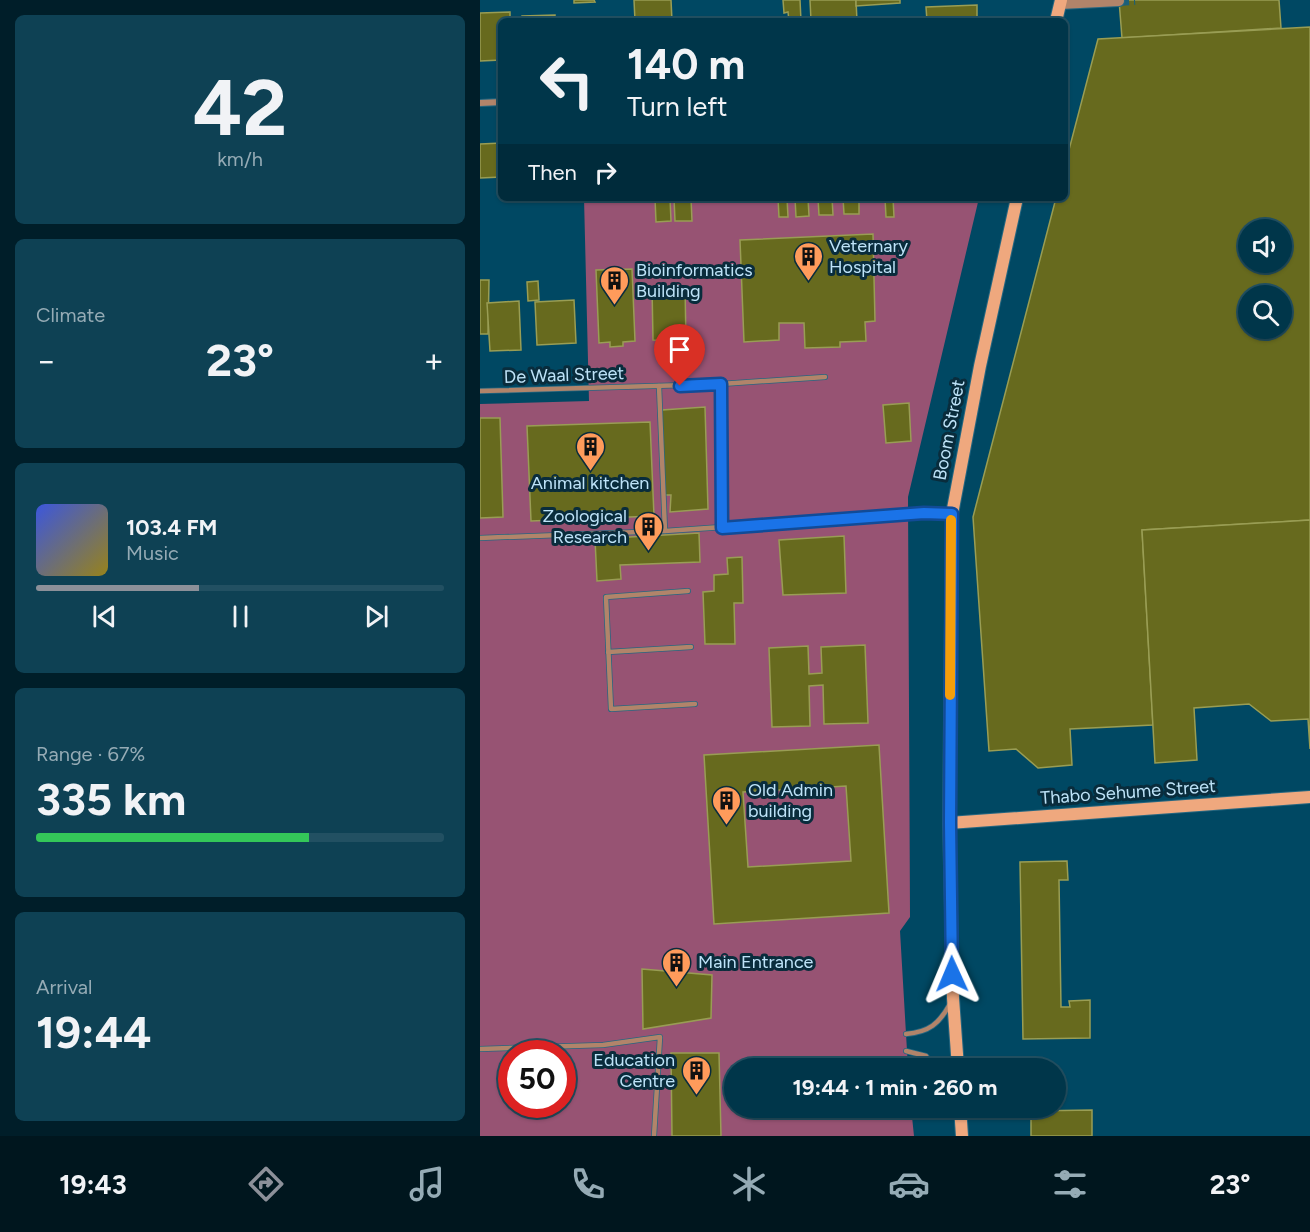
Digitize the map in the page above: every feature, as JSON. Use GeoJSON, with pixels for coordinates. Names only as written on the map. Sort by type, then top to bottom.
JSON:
{"type":"FeatureCollection","features":[{"type":"Feature","properties":{"kind":"main road"},"geometry":{"type":"LineString","coordinates":[[1057,18],[1061,2]]}},
{"type":"Feature","properties":{"kind":"main road","name":"Boom Street"},"geometry":{"type":"LineString","coordinates":[[957,1058],[953,998],[950,823],[952,514],[978,377],[1016,201]]}},
{"type":"Feature","properties":{"kind":"main road","name":"Thabo Sehume Street"},"geometry":{"type":"LineString","coordinates":[[950,823],[1310,797]]}},
{"type":"Feature","properties":{"kind":"main road"},"geometry":{"type":"LineString","coordinates":[[961,1118],[962,1133]]}},
{"type":"Feature","properties":{"kind":"street"},"geometry":{"type":"LineString","coordinates":[[1061,2],[1119,1]]}},
{"type":"Feature","properties":{"kind":"street"},"geometry":{"type":"LineString","coordinates":[[480,103],[498,102]]}},
{"type":"Feature","properties":{"kind":"lane","name":"De Waal Street"},"geometry":{"type":"LineString","coordinates":[[480,391],[721,384],[825,377]]}},
{"type":"Feature","properties":{"kind":"lane"},"geometry":{"type":"LineString","coordinates":[[721,384],[722,528]]}},
{"type":"Feature","properties":{"kind":"lane"},"geometry":{"type":"LineString","coordinates":[[659,386],[665,531]]}},
{"type":"Feature","properties":{"kind":"lane"},"geometry":{"type":"LineString","coordinates":[[480,538],[722,528],[924,513],[952,514]]}},
{"type":"Feature","properties":{"kind":"lane"},"geometry":{"type":"LineString","coordinates":[[688,591],[606,597],[611,709],[695,704]]}},
{"type":"Feature","properties":{"kind":"lane"},"geometry":{"type":"LineString","coordinates":[[608,652],[692,647]]}},
{"type":"Feature","properties":{"kind":"lane"},"geometry":{"type":"LineString","coordinates":[[906,1034],[926,1031],[933,1027],[942,1018],[953,998]]}},
{"type":"Feature","properties":{"kind":"lane"},"geometry":{"type":"LineString","coordinates":[[480,1049],[603,1045],[660,1037],[654,1136]]}},
{"type":"Feature","properties":{"kind":"lane"},"geometry":{"type":"LineString","coordinates":[[906,1051],[927,1058]]}},
{"type":"Feature","properties":{"kind":"lane"},"geometry":{"type":"LineString","coordinates":[[956,1118],[962,1133]]}},
{"type":"Feature","properties":{"kind":"shaded area"},"geometry":{"type":"Polygon","coordinates":[[[584,201],[978,201],[908,497],[910,917],[900,931],[907,1058],[724,1058],[724,1118],[912,1118],[914,1136],[480,1136],[480,404],[589,401],[584,201]]]}},
{"type":"Feature","properties":{"kind":"building"},"geometry":{"type":"Polygon","coordinates":[[[574,0],[594,0],[595,2],[574,3],[574,0]]]}},
{"type":"Feature","properties":{"kind":"building"},"geometry":{"type":"Polygon","coordinates":[[[634,0],[671,0],[672,18],[635,18],[634,0]]]}},
{"type":"Feature","properties":{"kind":"building"},"geometry":{"type":"Polygon","coordinates":[[[783,0],[800,0],[801,18],[789,18],[788,12],[784,13],[783,0]]]}},
{"type":"Feature","properties":{"kind":"building"},"geometry":{"type":"Polygon","coordinates":[[[810,0],[856,0],[857,18],[811,18],[810,0]]]}},
{"type":"Feature","properties":{"kind":"building"},"geometry":{"type":"Polygon","coordinates":[[[856,0],[900,0],[900,3],[856,6],[856,0]]]}},
{"type":"Feature","properties":{"kind":"building"},"geometry":{"type":"Polygon","coordinates":[[[1119,0],[1279,0],[1281,28],[1122,38],[1119,0]]]}},
{"type":"Feature","properties":{"kind":"building"},"geometry":{"type":"Polygon","coordinates":[[[977,5],[977,18],[927,18],[926,7],[977,5]]]}},
{"type":"Feature","properties":{"kind":"building"},"geometry":{"type":"Polygon","coordinates":[[[510,12],[510,18],[498,18],[498,60],[480,61],[480,13],[510,12]]]}},
{"type":"Feature","properties":{"kind":"building"},"geometry":{"type":"Polygon","coordinates":[[[555,15],[555,18],[522,18],[522,16],[555,15]]]}},
{"type":"Feature","properties":{"kind":"building"},"geometry":{"type":"Polygon","coordinates":[[[1310,27],[1310,520],[1142,530],[1153,725],[1070,729],[1072,765],[1038,768],[1016,749],[989,751],[973,517],[1055,201],[1068,201],[1068,154],[1098,39],[1310,27]]]}},
{"type":"Feature","properties":{"kind":"building"},"geometry":{"type":"Polygon","coordinates":[[[498,143],[498,177],[480,178],[480,144],[498,143]]]}},
{"type":"Feature","properties":{"kind":"building"},"geometry":{"type":"Polygon","coordinates":[[[655,201],[670,201],[671,221],[656,222],[655,201]]]}},
{"type":"Feature","properties":{"kind":"building"},"geometry":{"type":"Polygon","coordinates":[[[674,201],[691,201],[692,221],[675,221],[674,201]]]}},
{"type":"Feature","properties":{"kind":"building"},"geometry":{"type":"Polygon","coordinates":[[[778,201],[787,201],[788,217],[779,217],[778,201]]]}},
{"type":"Feature","properties":{"kind":"building"},"geometry":{"type":"Polygon","coordinates":[[[795,201],[808,201],[809,216],[796,217],[795,201]]]}},
{"type":"Feature","properties":{"kind":"building"},"geometry":{"type":"Polygon","coordinates":[[[818,201],[832,201],[833,215],[819,215],[818,201]]]}},
{"type":"Feature","properties":{"kind":"building"},"geometry":{"type":"Polygon","coordinates":[[[843,201],[859,201],[859,214],[844,214],[843,201]]]}},
{"type":"Feature","properties":{"kind":"building"},"geometry":{"type":"Polygon","coordinates":[[[885,201],[893,201],[894,217],[886,217],[885,201]]]}},
{"type":"Feature","properties":{"kind":"building","name":"Veternary Hospital"},"geometry":{"type":"Polygon","coordinates":[[[873,234],[875,321],[865,322],[866,341],[840,342],[840,347],[805,348],[804,323],[779,323],[779,340],[744,342],[740,240],[873,234]]]}},
{"type":"Feature","properties":{"kind":"building","name":"Bioinformatics Building"},"geometry":{"type":"Polygon","coordinates":[[[632,269],[635,341],[623,342],[623,346],[610,347],[610,342],[599,343],[596,270],[632,269]]]}},
{"type":"Feature","properties":{"kind":"building"},"geometry":{"type":"Polygon","coordinates":[[[480,280],[489,280],[488,334],[480,334],[480,280]]]}},
{"type":"Feature","properties":{"kind":"building"},"geometry":{"type":"Polygon","coordinates":[[[538,281],[539,300],[528,301],[527,282],[538,281]]]}},
{"type":"Feature","properties":{"kind":"building"},"geometry":{"type":"Polygon","coordinates":[[[685,286],[686,342],[653,340],[652,287],[685,286]]]}},
{"type":"Feature","properties":{"kind":"building"},"geometry":{"type":"Polygon","coordinates":[[[574,300],[576,343],[537,345],[535,302],[574,300]]]}},
{"type":"Feature","properties":{"kind":"building"},"geometry":{"type":"Polygon","coordinates":[[[519,301],[521,350],[490,351],[487,303],[519,301]]]}},
{"type":"Feature","properties":{"kind":"building"},"geometry":{"type":"Polygon","coordinates":[[[909,403],[911,441],[886,443],[883,405],[909,403]]]}},
{"type":"Feature","properties":{"kind":"building"},"geometry":{"type":"Polygon","coordinates":[[[705,407],[708,509],[670,512],[671,495],[663,495],[662,410],[705,407]]]}},
{"type":"Feature","properties":{"kind":"building"},"geometry":{"type":"Polygon","coordinates":[[[480,418],[500,418],[503,517],[480,518],[480,418]]]}},
{"type":"Feature","properties":{"kind":"building","name":"Animal kitchen"},"geometry":{"type":"Polygon","coordinates":[[[650,422],[654,516],[531,521],[527,426],[650,422]]]}},
{"type":"Feature","properties":{"kind":"building"},"geometry":{"type":"Polygon","coordinates":[[[1310,520],[1310,749],[1308,719],[1271,721],[1249,704],[1194,708],[1197,760],[1155,763],[1142,530],[1310,520]]]}},
{"type":"Feature","properties":{"kind":"building","name":"Zoological Research"},"geometry":{"type":"Polygon","coordinates":[[[699,533],[700,562],[620,565],[621,579],[597,581],[595,539],[699,533]]]}},
{"type":"Feature","properties":{"kind":"building"},"geometry":{"type":"Polygon","coordinates":[[[844,536],[846,593],[783,595],[779,540],[844,536]]]}},
{"type":"Feature","properties":{"kind":"building"},"geometry":{"type":"Polygon","coordinates":[[[742,557],[743,603],[734,603],[735,644],[705,644],[703,592],[714,591],[714,575],[728,574],[727,558],[742,557]]]}},
{"type":"Feature","properties":{"kind":"building"},"geometry":{"type":"Polygon","coordinates":[[[865,645],[868,723],[824,724],[823,685],[809,686],[810,726],[772,727],[769,648],[808,646],[809,674],[822,673],[821,647],[865,645]]]}},
{"type":"Feature","properties":{"kind":"building","name":"Old Admin building"},"geometry":{"type":"Polygon","coordinates":[[[879,745],[889,913],[714,924],[704,755],[879,745]],[[846,786],[743,792],[748,867],[851,861],[846,786]]]}},
{"type":"Feature","properties":{"kind":"building"},"geometry":{"type":"Polygon","coordinates":[[[1067,861],[1068,880],[1059,880],[1061,1007],[1070,1007],[1069,1001],[1090,1000],[1090,1038],[1023,1039],[1020,862],[1067,861]]]}},
{"type":"Feature","properties":{"kind":"building","name":"Main Entrance"},"geometry":{"type":"Polygon","coordinates":[[[642,969],[712,975],[711,1018],[643,1029],[642,969]]]}},
{"type":"Feature","properties":{"kind":"building","name":"Education Centre"},"geometry":{"type":"Polygon","coordinates":[[[671,1053],[719,1053],[721,1136],[672,1136],[671,1053]]]}},
{"type":"Feature","properties":{"kind":"building"},"geometry":{"type":"Polygon","coordinates":[[[1066,1110],[1092,1110],[1092,1136],[1031,1136],[1031,1118],[1066,1118],[1066,1110]]]}},
{"type":"Feature","properties":{"kind":"tunnel"},"geometry":{"type":"LineString","coordinates":[[1119,1],[1135,0]]}},
{"type":"Feature","properties":{"kind":"slow traffic"},"geometry":{"type":"LineString","coordinates":[[950,695],[951,520]]}},
{"type":"Feature","properties":{"kind":"place","name":"Veternary Hospital"},"geometry":{"type":"Point","coordinates":[808,282]}},
{"type":"Feature","properties":{"kind":"place","name":"Bioinformatics Building"},"geometry":{"type":"Point","coordinates":[615,306]}},
{"type":"Feature","properties":{"kind":"place","name":"Animal kitchen"},"geometry":{"type":"Point","coordinates":[590,472]}},
{"type":"Feature","properties":{"kind":"place","name":"Zoological Research"},"geometry":{"type":"Point","coordinates":[648,552]}},
{"type":"Feature","properties":{"kind":"place","name":"Old Admin building"},"geometry":{"type":"Point","coordinates":[727,826]}},
{"type":"Feature","properties":{"kind":"place","name":"Main Entrance"},"geometry":{"type":"Point","coordinates":[677,988]}},
{"type":"Feature","properties":{"kind":"place","name":"Education Centre"},"geometry":{"type":"Point","coordinates":[696,1096]}},
{"type":"Feature","properties":{"kind":"route"},"geometry":{"type":"LineString","coordinates":[[680,386],[721,384],[722,528],[924,513],[952,514],[950,823],[952,974]]}}]}
